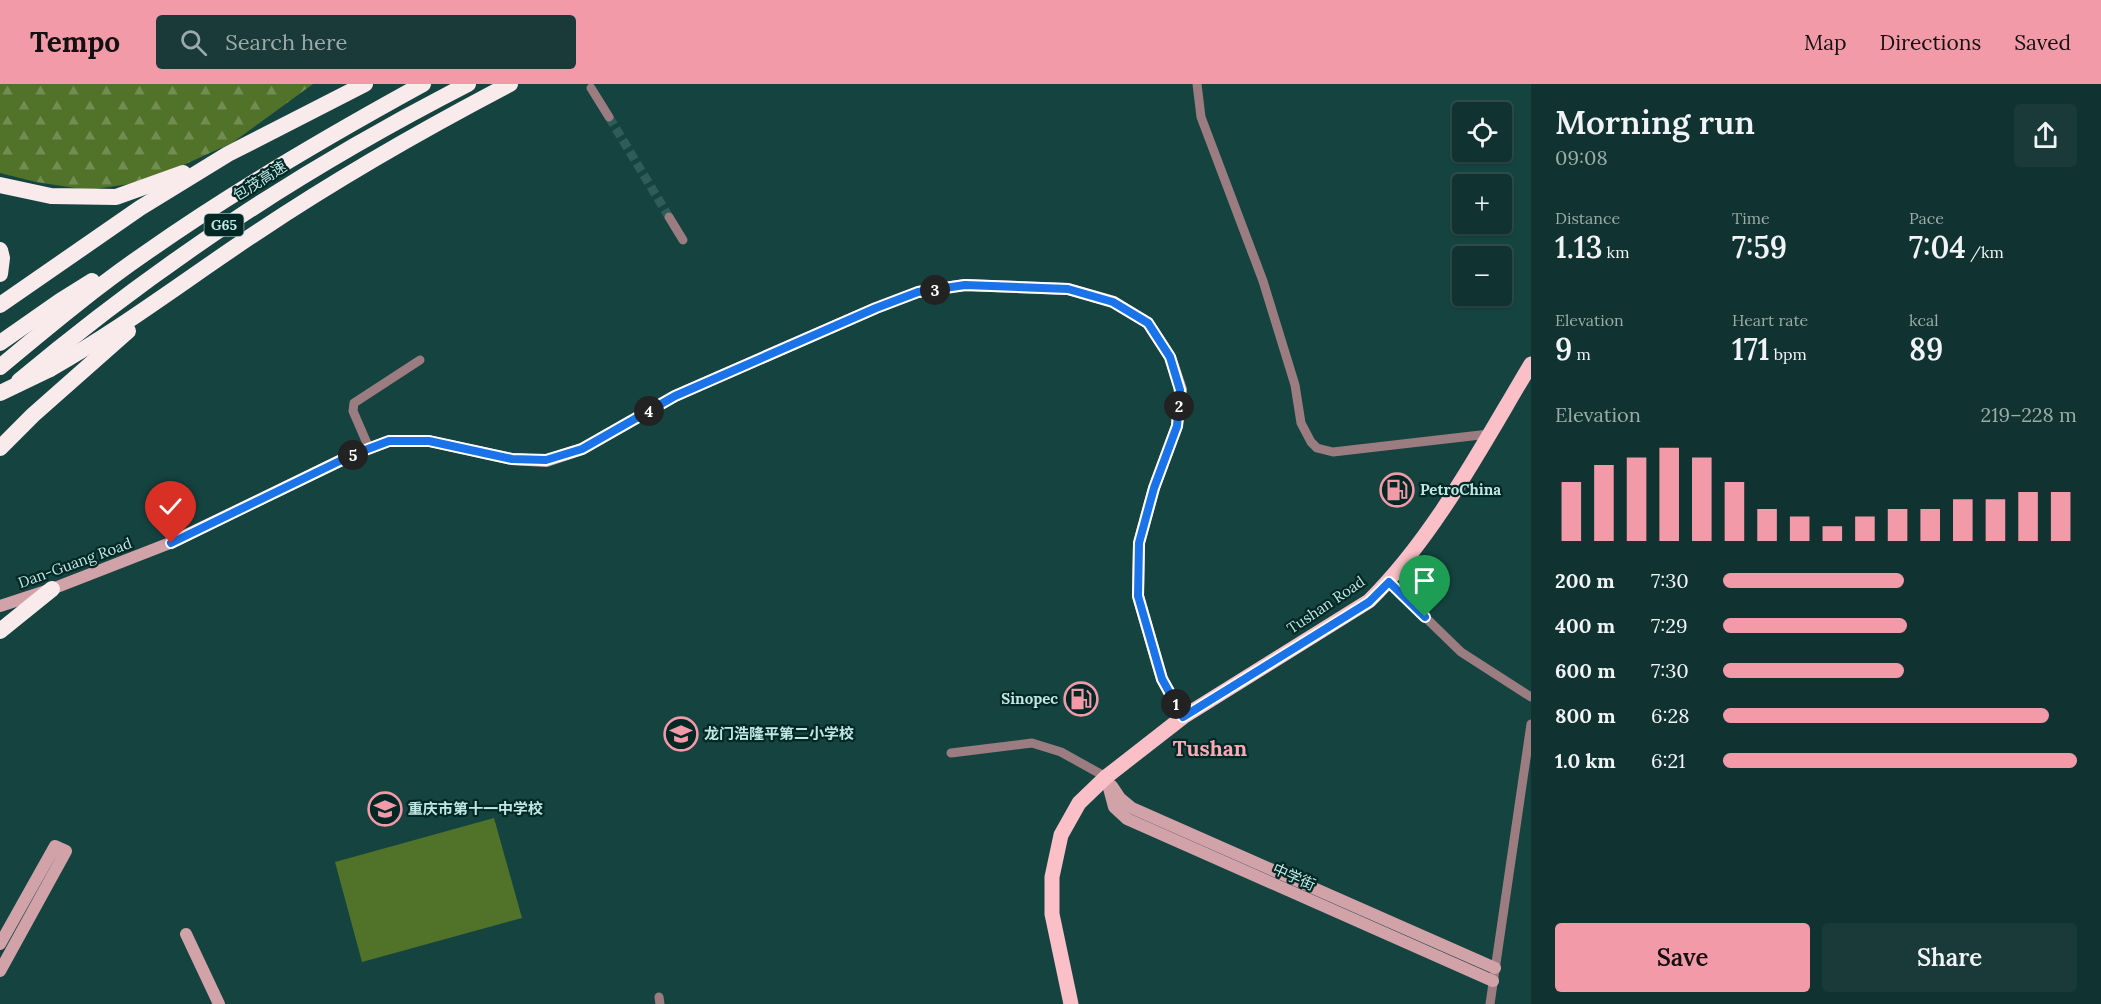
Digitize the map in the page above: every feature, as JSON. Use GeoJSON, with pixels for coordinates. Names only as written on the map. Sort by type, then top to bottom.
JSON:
{"type":"FeatureCollection","features":[{"type":"Feature","properties":{"kind":"highway"},"geometry":{"type":"LineString","coordinates":[[0,305],[140,208],[228,154],[365,84]]}},
{"type":"Feature","properties":{"kind":"highway","name":"包茂高速"},"geometry":{"type":"LineString","coordinates":[[0,367],[146,252],[263,175],[423,84]]}},
{"type":"Feature","properties":{"kind":"highway","name":"包茂高速"},"geometry":{"type":"LineString","coordinates":[[0,395],[103,312],[214,232],[273,193],[351,147],[468,84]]}},
{"type":"Feature","properties":{"kind":"highway"},"geometry":{"type":"LineString","coordinates":[[0,395],[79,353],[310,197],[510,84]]}},
{"type":"Feature","properties":{"kind":"highway"},"geometry":{"type":"LineString","coordinates":[[4,187],[72,198],[116,197],[228,154]]}},
{"type":"Feature","properties":{"kind":"highway"},"geometry":{"type":"LineString","coordinates":[[0,250],[2,258],[0,274]]}},
{"type":"Feature","properties":{"kind":"highway"},"geometry":{"type":"LineString","coordinates":[[0,343],[60,301],[146,252]]}},
{"type":"Feature","properties":{"kind":"highway"},"geometry":{"type":"LineString","coordinates":[[0,448],[77,375],[207,266]]}},
{"type":"Feature","properties":{"kind":"highway"},"geometry":{"type":"LineString","coordinates":[[0,632],[52,589]]}},
{"type":"Feature","properties":{"kind":"main road","name":"Dan-Guang Road"},"geometry":{"type":"LineString","coordinates":[[0,606],[52,589],[171,543],[369,448],[389,441],[429,441],[512,459],[546,460],[582,449],[675,396],[876,308],[918,292],[965,285],[1068,289],[1113,302],[1148,323],[1170,357],[1180,390],[1177,426],[1154,488],[1139,543],[1138,596],[1162,679],[1183,717]]}},
{"type":"Feature","properties":{"kind":"main road","name":"Tushan Road"},"geometry":{"type":"LineString","coordinates":[[1071,1004],[1052,914],[1052,877],[1061,835],[1079,803],[1106,777],[1183,717],[1369,602],[1407,559],[1465,476],[1531,364]]}},
{"type":"Feature","properties":{"kind":"main road","name":"中学街"},"geometry":{"type":"LineString","coordinates":[[1106,777],[1114,807],[1127,819],[1494,975]]}},
{"type":"Feature","properties":{"kind":"main road"},"geometry":{"type":"LineString","coordinates":[[0,944],[60,849],[0,971]]}},
{"type":"Feature","properties":{"kind":"main road"},"geometry":{"type":"LineString","coordinates":[[186,934],[219,1004]]}},
{"type":"Feature","properties":{"kind":"street"},"geometry":{"type":"LineString","coordinates":[[1197,84],[1201,117],[1263,281],[1295,385],[1301,423],[1311,442],[1317,448],[1333,452],[1489,434]]}},
{"type":"Feature","properties":{"kind":"street"},"geometry":{"type":"LineString","coordinates":[[591,88],[609,117]]}},
{"type":"Feature","properties":{"kind":"street"},"geometry":{"type":"LineString","coordinates":[[669,217],[682,240]]}},
{"type":"Feature","properties":{"kind":"street"},"geometry":{"type":"LineString","coordinates":[[369,448],[353,411],[354,403],[420,360]]}},
{"type":"Feature","properties":{"kind":"street"},"geometry":{"type":"LineString","coordinates":[[1389,582],[1461,652],[1531,697]]}},
{"type":"Feature","properties":{"kind":"street"},"geometry":{"type":"LineString","coordinates":[[1490,1004],[1531,724]]}},
{"type":"Feature","properties":{"kind":"street"},"geometry":{"type":"LineString","coordinates":[[951,753],[1032,743],[1061,752],[1106,777]]}},
{"type":"Feature","properties":{"kind":"green space"},"geometry":{"type":"Polygon","coordinates":[[[0,84],[313,84],[232,143],[179,167],[130,184],[88,190],[36,182],[0,173],[0,84]]]}},
{"type":"Feature","properties":{"kind":"green space"},"geometry":{"type":"Polygon","coordinates":[[[494,818],[522,918],[362,962],[335,862],[494,818]]]}},
{"type":"Feature","properties":{"kind":"tunnel"},"geometry":{"type":"LineString","coordinates":[[609,117],[669,217]]}},
{"type":"Feature","properties":{"kind":"place","name":"PetroChina"},"geometry":{"type":"Point","coordinates":[1397,490]}},
{"type":"Feature","properties":{"kind":"place","name":"Sinopec"},"geometry":{"type":"Point","coordinates":[1081,699]}},
{"type":"Feature","properties":{"kind":"place","name":"龙门浩隆平第二小学校"},"geometry":{"type":"Point","coordinates":[681,734]}},
{"type":"Feature","properties":{"kind":"place","name":"重庆市第十一中学校"},"geometry":{"type":"Point","coordinates":[385,809]}},
{"type":"Feature","properties":{"kind":"district","name":"Tushan"},"geometry":{"type":"Point","coordinates":[1210,749]}},
{"type":"Feature","properties":{"kind":"route"},"geometry":{"type":"LineString","coordinates":[[171,543],[352,455],[389,441],[429,441],[512,459],[546,460],[582,449],[675,396],[876,308],[918,292],[965,285],[1068,289],[1113,302],[1148,323],[1170,357],[1180,390],[1177,426],[1154,488],[1139,543],[1138,596],[1162,679],[1183,717],[1369,602],[1389,582],[1425,617]]}}]}
